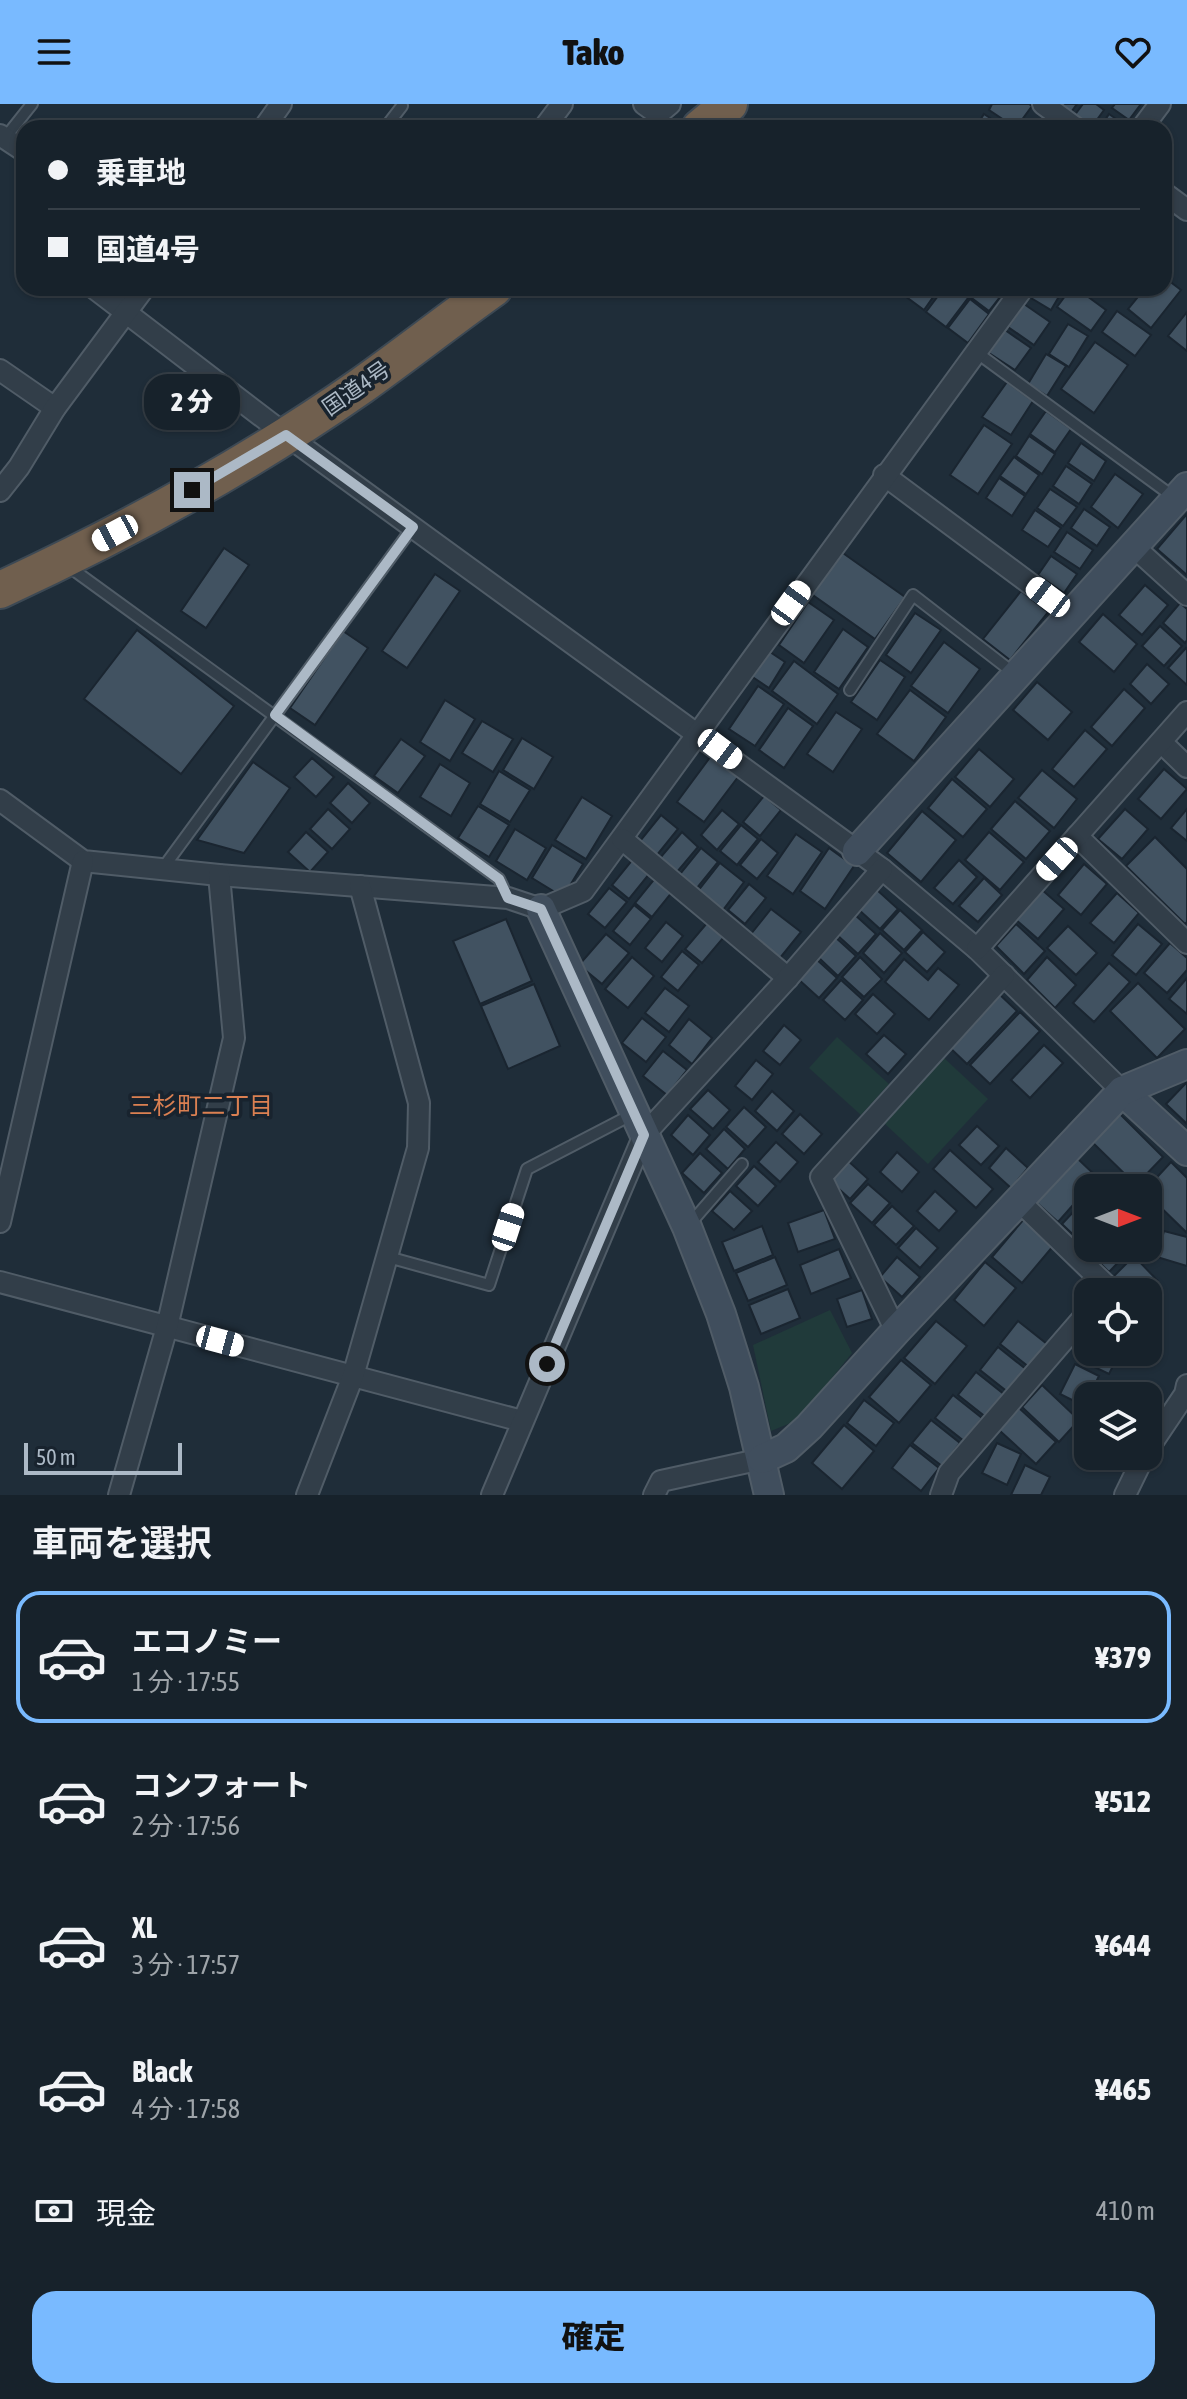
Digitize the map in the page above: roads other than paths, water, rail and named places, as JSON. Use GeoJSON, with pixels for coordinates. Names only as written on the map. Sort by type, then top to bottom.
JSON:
{"type":"FeatureCollection","features":[{"type":"Feature","properties":{"kind":"highway"},"geometry":{"type":"LineString","coordinates":[[710,120],[729,104]]}},
{"type":"Feature","properties":{"kind":"highway","name":"国道4号"},"geometry":{"type":"LineString","coordinates":[[0,590],[169,504],[286,435],[361,386],[479,296]]}},
{"type":"Feature","properties":{"kind":"street"},"geometry":{"type":"LineString","coordinates":[[644,104],[658,114],[670,104]]}},
{"type":"Feature","properties":{"kind":"street"},"geometry":{"type":"LineString","coordinates":[[1043,104],[1065,120]]}},
{"type":"Feature","properties":{"kind":"street"},"geometry":{"type":"LineString","coordinates":[[105,296],[286,435],[882,869],[977,949],[1187,1151]]}},
{"type":"Feature","properties":{"kind":"street"},"geometry":{"type":"LineString","coordinates":[[0,491],[19,467],[55,408],[138,296]]}},
{"type":"Feature","properties":{"kind":"street"},"geometry":{"type":"LineString","coordinates":[[0,800],[83,861],[508,898],[541,909],[583,891],[1017,296]]}},
{"type":"Feature","properties":{"kind":"street"},"geometry":{"type":"LineString","coordinates":[[0,370],[55,408]]}},
{"type":"Feature","properties":{"kind":"street"},"geometry":{"type":"LineString","coordinates":[[884,475],[1072,615]]}},
{"type":"Feature","properties":{"kind":"street"},"geometry":{"type":"LineString","coordinates":[[857,851],[1182,493]]}},
{"type":"Feature","properties":{"kind":"street"},"geometry":{"type":"LineString","coordinates":[[1134,547],[1187,595]]}},
{"type":"Feature","properties":{"kind":"street"},"geometry":{"type":"LineString","coordinates":[[977,949],[1187,712]]}},
{"type":"Feature","properties":{"kind":"street"},"geometry":{"type":"LineString","coordinates":[[1161,742],[1187,767]]}},
{"type":"Feature","properties":{"kind":"street"},"geometry":{"type":"LineString","coordinates":[[1077,836],[1187,943]]}},
{"type":"Feature","properties":{"kind":"street"},"geometry":{"type":"LineString","coordinates":[[622,839],[788,978]]}},
{"type":"Feature","properties":{"kind":"street"},"geometry":{"type":"LineString","coordinates":[[0,1222],[83,861]]}},
{"type":"Feature","properties":{"kind":"street"},"geometry":{"type":"LineString","coordinates":[[492,1495],[640,1124],[788,978],[882,869]]}},
{"type":"Feature","properties":{"kind":"street"},"geometry":{"type":"LineString","coordinates":[[119,1495],[167,1327],[234,1038],[219,875]]}},
{"type":"Feature","properties":{"kind":"street"},"geometry":{"type":"LineString","coordinates":[[307,1495],[353,1376],[418,1148],[419,1103],[360,886]]}},
{"type":"Feature","properties":{"kind":"street"},"geometry":{"type":"LineString","coordinates":[[541,909],[687,1227],[726,1328],[744,1387],[769,1495]]}},
{"type":"Feature","properties":{"kind":"street"},"geometry":{"type":"LineString","coordinates":[[896,1331],[821,1177],[1004,975]]}},
{"type":"Feature","properties":{"kind":"street"},"geometry":{"type":"LineString","coordinates":[[654,1495],[661,1481],[762,1459],[786,1448],[1122,1091],[1187,1064]]}},
{"type":"Feature","properties":{"kind":"street"},"geometry":{"type":"LineString","coordinates":[[1018,1200],[1099,1278]]}},
{"type":"Feature","properties":{"kind":"street"},"geometry":{"type":"LineString","coordinates":[[0,1282],[522,1421]]}},
{"type":"Feature","properties":{"kind":"street"},"geometry":{"type":"LineString","coordinates":[[941,1495],[949,1473],[1074,1328]]}},
{"type":"Feature","properties":{"kind":"street"},"geometry":{"type":"LineString","coordinates":[[1162,1428],[1185,1394],[1187,1385]]}},
{"type":"Feature","properties":{"kind":"street"},"geometry":{"type":"LineString","coordinates":[[1125,1495],[1137,1470]]}},
{"type":"Feature","properties":{"kind":"lane"},"geometry":{"type":"LineString","coordinates":[[17,120],[32,104]]}},
{"type":"Feature","properties":{"kind":"lane"},"geometry":{"type":"LineString","coordinates":[[2,136],[16,121]]}},
{"type":"Feature","properties":{"kind":"lane"},"geometry":{"type":"LineString","coordinates":[[976,352],[1182,493]]}},
{"type":"Feature","properties":{"kind":"lane"},"geometry":{"type":"LineString","coordinates":[[162,870],[413,527]]}},
{"type":"Feature","properties":{"kind":"lane"},"geometry":{"type":"LineString","coordinates":[[62,561],[499,879],[508,898]]}},
{"type":"Feature","properties":{"kind":"lane"},"geometry":{"type":"LineString","coordinates":[[850,690],[913,595],[1016,675]]}},
{"type":"Feature","properties":{"kind":"lane"},"geometry":{"type":"LineString","coordinates":[[388,1257],[489,1285],[527,1169],[640,1124]]}},
{"type":"Feature","properties":{"kind":"lane"},"geometry":{"type":"LineString","coordinates":[[687,1227],[742,1164]]}},
{"type":"Feature","properties":{"kind":"district","name":"三杉町二丁目"},"geometry":{"type":"Point","coordinates":[201,1106]}}]}
